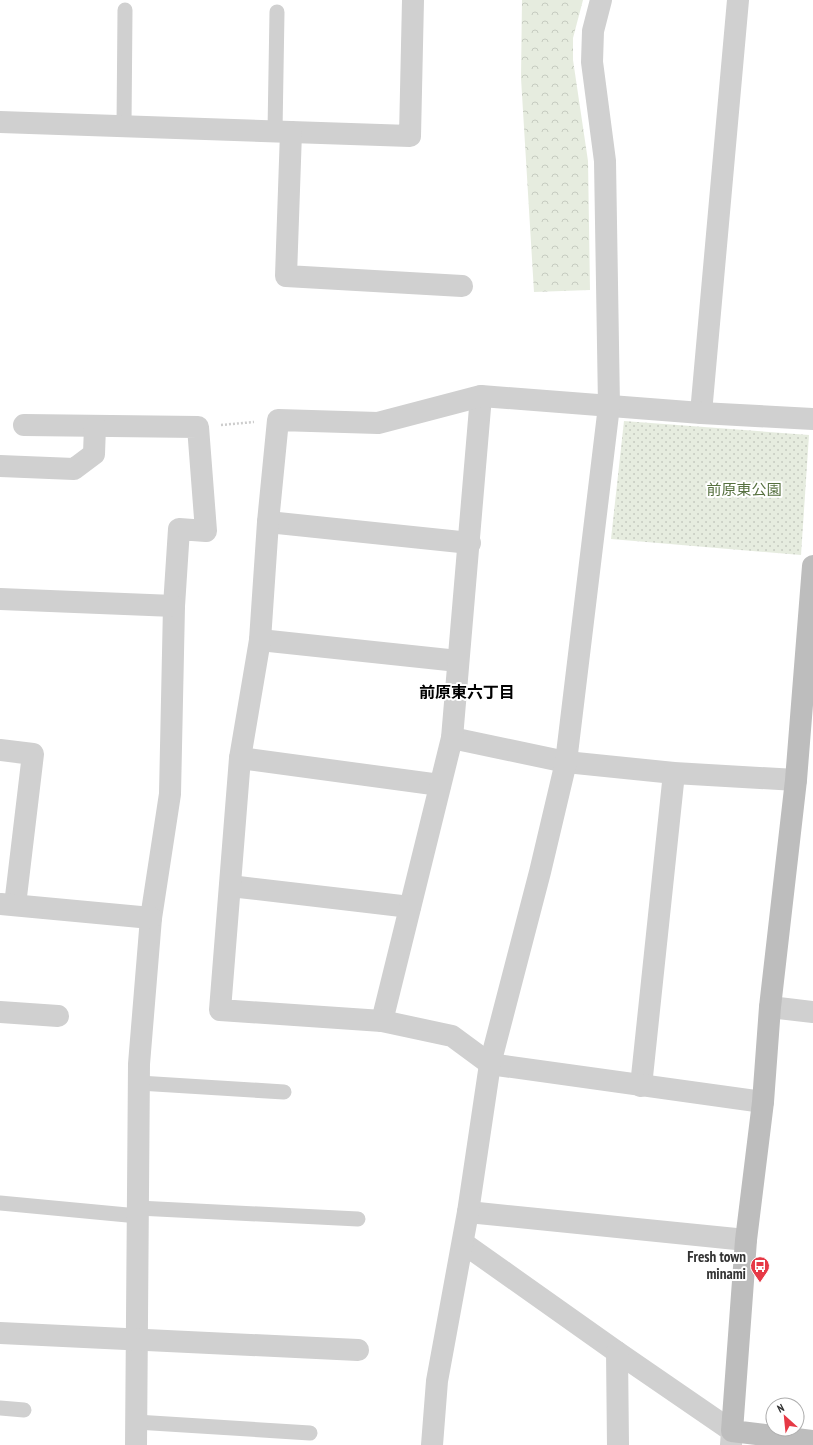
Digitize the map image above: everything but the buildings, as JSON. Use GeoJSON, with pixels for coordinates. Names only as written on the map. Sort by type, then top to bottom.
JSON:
{"type":"FeatureCollection","features":[{"type":"Feature","properties":{"kind":"street"},"geometry":{"type":"LineString","coordinates":[[0,122],[410,136],[413,0]]}},
{"type":"Feature","properties":{"kind":"street"},"geometry":{"type":"LineString","coordinates":[[432,1445],[437,1381],[463,1243],[490,1064],[540,872],[566,762],[609,406],[605,161],[592,62],[593,31],[601,0]]}},
{"type":"Feature","properties":{"kind":"street"},"geometry":{"type":"LineString","coordinates":[[701,413],[738,0]]}},
{"type":"Feature","properties":{"kind":"street"},"geometry":{"type":"LineString","coordinates":[[283,131],[286,276],[462,286]]}},
{"type":"Feature","properties":{"kind":"street"},"geometry":{"type":"LineString","coordinates":[[382,1021],[452,738],[470,543],[481,396]]}},
{"type":"Feature","properties":{"kind":"street"},"geometry":{"type":"LineString","coordinates":[[763,1102],[490,1064],[452,1036],[382,1021],[220,1010],[240,758],[260,640],[268,522],[278,420],[378,424],[481,396],[701,413],[813,419]]}},
{"type":"Feature","properties":{"kind":"street"},"geometry":{"type":"LineString","coordinates":[[24,425],[198,427],[206,531],[179,529],[174,606],[170,794],[151,918],[139,1082],[136,1445]]}},
{"type":"Feature","properties":{"kind":"street"},"geometry":{"type":"LineString","coordinates":[[0,466],[74,469],[94,454],[95,426]]}},
{"type":"Feature","properties":{"kind":"street"},"geometry":{"type":"LineString","coordinates":[[268,522],[470,543]]}},
{"type":"Feature","properties":{"kind":"street"},"geometry":{"type":"LineString","coordinates":[[732,1438],[746,1240],[763,1102],[770,1007],[796,780],[813,566]]}},
{"type":"Feature","properties":{"kind":"street"},"geometry":{"type":"LineString","coordinates":[[0,599],[174,606]]}},
{"type":"Feature","properties":{"kind":"street"},"geometry":{"type":"LineString","coordinates":[[260,640],[458,660]]}},
{"type":"Feature","properties":{"kind":"street"},"geometry":{"type":"LineString","coordinates":[[452,738],[566,762],[674,773],[796,780]]}},
{"type":"Feature","properties":{"kind":"street"},"geometry":{"type":"LineString","coordinates":[[0,750],[33,754],[7,904],[151,918]]}},
{"type":"Feature","properties":{"kind":"street"},"geometry":{"type":"LineString","coordinates":[[240,758],[440,785]]}},
{"type":"Feature","properties":{"kind":"street"},"geometry":{"type":"LineString","coordinates":[[641,1086],[674,773]]}},
{"type":"Feature","properties":{"kind":"street"},"geometry":{"type":"LineString","coordinates":[[230,886],[410,907]]}},
{"type":"Feature","properties":{"kind":"street"},"geometry":{"type":"LineString","coordinates":[[770,1007],[813,1012]]}},
{"type":"Feature","properties":{"kind":"street"},"geometry":{"type":"LineString","coordinates":[[0,1012],[58,1016]]}},
{"type":"Feature","properties":{"kind":"street"},"geometry":{"type":"LineString","coordinates":[[468,1212],[746,1240]]}},
{"type":"Feature","properties":{"kind":"street"},"geometry":{"type":"LineString","coordinates":[[463,1243],[617,1352],[732,1438],[813,1441]]}},
{"type":"Feature","properties":{"kind":"street"},"geometry":{"type":"LineString","coordinates":[[0,1333],[358,1350]]}},
{"type":"Feature","properties":{"kind":"street"},"geometry":{"type":"LineString","coordinates":[[617,1352],[618,1445]]}},
{"type":"Feature","properties":{"kind":"lane"},"geometry":{"type":"LineString","coordinates":[[124,126],[125,10]]}},
{"type":"Feature","properties":{"kind":"lane"},"geometry":{"type":"LineString","coordinates":[[278,12],[283,131]]}},
{"type":"Feature","properties":{"kind":"lane"},"geometry":{"type":"LineString","coordinates":[[139,1082],[284,1092]]}},
{"type":"Feature","properties":{"kind":"lane"},"geometry":{"type":"LineString","coordinates":[[0,1203],[138,1212],[358,1219]]}},
{"type":"Feature","properties":{"kind":"lane"},"geometry":{"type":"LineString","coordinates":[[0,1408],[24,1410]]}},
{"type":"Feature","properties":{"kind":"lane"},"geometry":{"type":"LineString","coordinates":[[136,1422],[310,1433]]}},
{"type":"Feature","properties":{"kind":"path"},"geometry":{"type":"LineString","coordinates":[[191,427],[278,420]]}},
{"type":"Feature","properties":{"kind":"green space"},"geometry":{"type":"Polygon","coordinates":[[[522,0],[583,0],[573,38],[573,60],[588,161],[590,290],[534,292],[521,78],[522,0]]]}},
{"type":"Feature","properties":{"kind":"green space","name":"前原東公園"},"geometry":{"type":"Polygon","coordinates":[[[624,421],[809,435],[801,555],[611,539],[624,421]]]}},
{"type":"Feature","properties":{"kind":"place","name":"Fresh town minami"},"geometry":{"type":"Point","coordinates":[760,1283]}},
{"type":"Feature","properties":{"kind":"district","name":"前原東六丁目"},"geometry":{"type":"Point","coordinates":[467,692]}}]}
